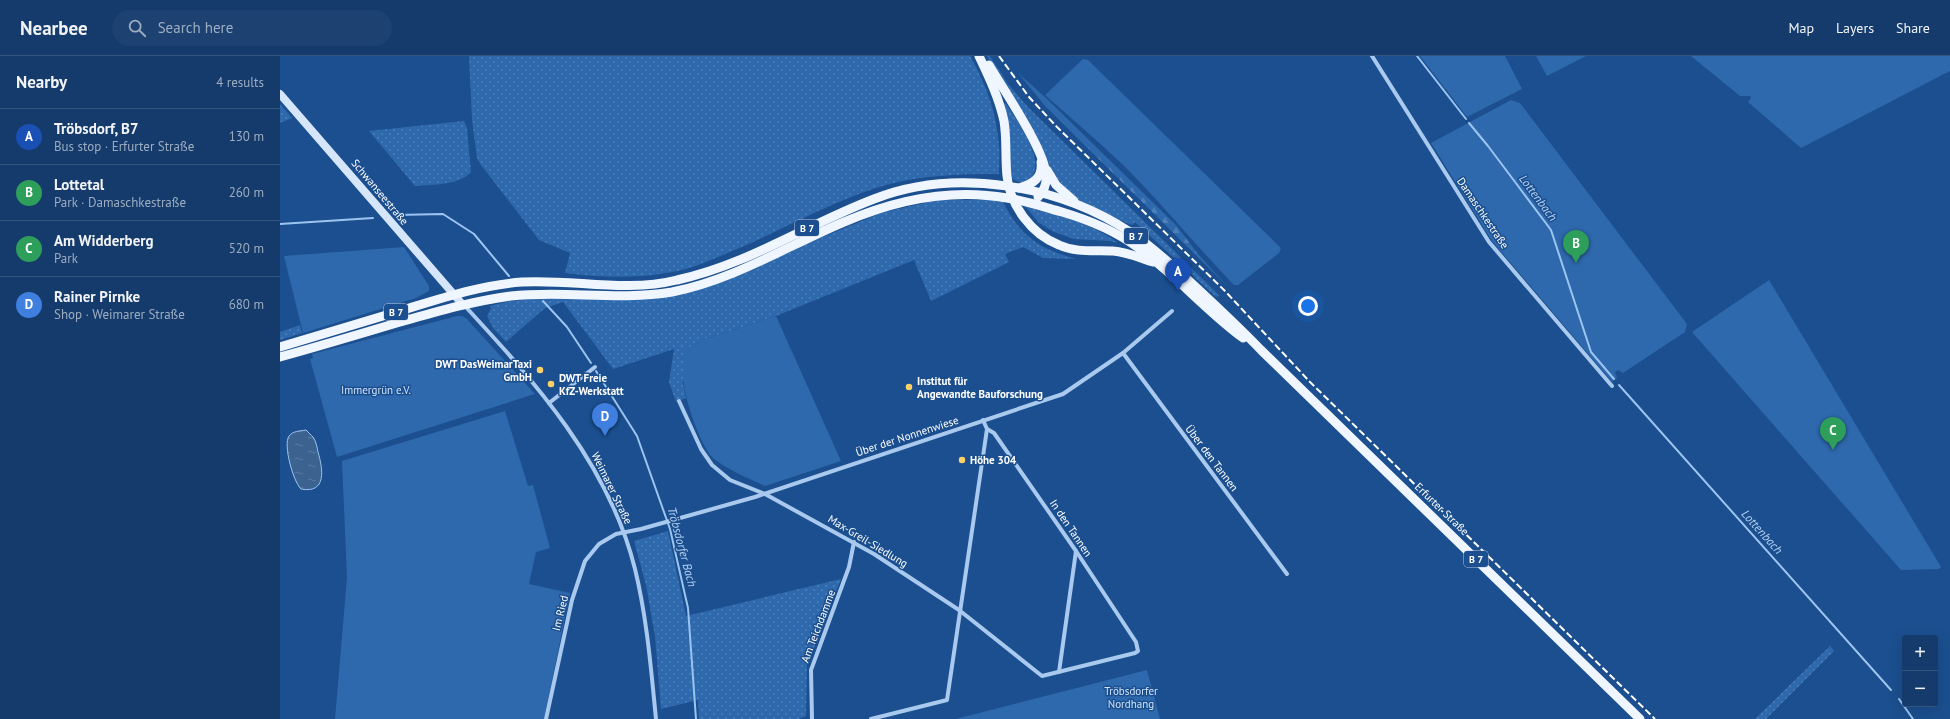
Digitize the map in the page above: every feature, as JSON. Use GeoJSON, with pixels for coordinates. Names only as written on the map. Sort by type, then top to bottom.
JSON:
{"type":"FeatureCollection","features":[{"type":"Feature","properties":{"kind":"main road","name":"B 7"},"geometry":{"type":"LineString","coordinates":[[979,56],[992,85],[1002,114],[1006,141],[1006,166],[1010,189],[1015,203],[1030,225],[1046,238],[1058,245],[1083,252],[1122,252],[1160,265]]}},
{"type":"Feature","properties":{"kind":"main road"},"geometry":{"type":"LineString","coordinates":[[983,56],[1033,140],[1056,185],[1082,206]]}},
{"type":"Feature","properties":{"kind":"main road"},"geometry":{"type":"LineString","coordinates":[[1017,188],[1036,181],[1042,166],[1041,156]]}},
{"type":"Feature","properties":{"kind":"main road"},"geometry":{"type":"LineString","coordinates":[[1027,202],[1037,198],[1041,193],[1047,176],[1041,156]]}},
{"type":"Feature","properties":{"kind":"main road","name":"B 7"},"geometry":{"type":"LineString","coordinates":[[280,347],[454,294],[488,287],[522,282],[558,282],[617,286],[647,285],[674,281],[721,268],[818,222],[876,198],[905,189],[966,183],[987,183],[1041,193],[1082,206]]}},
{"type":"Feature","properties":{"kind":"main road","name":"B 7"},"geometry":{"type":"LineString","coordinates":[[280,357],[463,305],[511,296],[552,293],[620,296],[671,292],[725,277],[819,233],[871,211],[932,196],[961,195],[1004,197],[1027,202],[1088,220],[1130,241],[1160,265]]}},
{"type":"Feature","properties":{"kind":"main road","name":"Erfurter Straße"},"geometry":{"type":"LineString","coordinates":[[1082,206],[1127,230],[1160,254],[1224,312],[1261,350],[1640,719]]}},
{"type":"Feature","properties":{"kind":"main road","name":"Erfurter Straße"},"geometry":{"type":"LineString","coordinates":[[1160,265],[1222,322],[1261,350]]}},
{"type":"Feature","properties":{"kind":"street","name":"Damaschkestraße"},"geometry":{"type":"LineString","coordinates":[[1372,56],[1489,242],[1612,386]]}},
{"type":"Feature","properties":{"kind":"street","name":"Schwanseestraße"},"geometry":{"type":"LineString","coordinates":[[280,94],[463,305]]}},
{"type":"Feature","properties":{"kind":"street","name":"Weimarer Straße"},"geometry":{"type":"LineString","coordinates":[[463,305],[549,403],[568,428],[594,470],[624,532],[635,568],[644,613],[656,719]]}},
{"type":"Feature","properties":{"kind":"street","name":"Über der Nonnenwiese"},"geometry":{"type":"LineString","coordinates":[[624,532],[765,494],[1063,394],[1123,354],[1172,310]]}},
{"type":"Feature","properties":{"kind":"street","name":"Über den Tannen"},"geometry":{"type":"LineString","coordinates":[[1123,354],[1287,574]]}},
{"type":"Feature","properties":{"kind":"street"},"geometry":{"type":"LineString","coordinates":[[549,403],[595,367]]}},
{"type":"Feature","properties":{"kind":"street","name":"Max-Greil-Siedlung"},"geometry":{"type":"LineString","coordinates":[[679,401],[701,449],[712,466],[730,480],[765,494],[854,542],[959,610],[1042,676],[1128,655],[1138,651]]}},
{"type":"Feature","properties":{"kind":"street","name":"In den Tannen"},"geometry":{"type":"LineString","coordinates":[[983,420],[986,429],[994,433],[1076,551],[1136,642],[1138,651]]}},
{"type":"Feature","properties":{"kind":"street"},"geometry":{"type":"LineString","coordinates":[[872,719],[887,717],[947,700],[986,429]]}},
{"type":"Feature","properties":{"kind":"street","name":"Im Ried"},"geometry":{"type":"LineString","coordinates":[[546,719],[572,600],[586,561],[599,544],[616,534],[624,532]]}},
{"type":"Feature","properties":{"kind":"street","name":"Am Teichdamme"},"geometry":{"type":"LineString","coordinates":[[812,719],[811,670],[847,575],[854,542]]}},
{"type":"Feature","properties":{"kind":"street"},"geometry":{"type":"LineString","coordinates":[[1059,672],[1076,551]]}},
{"type":"Feature","properties":{"kind":"green space"},"geometry":{"type":"Polygon","coordinates":[[[469,56],[970,56],[986,88],[996,122],[999,146],[999,174],[937,176],[906,180],[876,188],[844,200],[751,243],[686,269],[656,275],[626,277],[565,273],[570,253],[539,240],[477,158],[472,120],[469,56]]]}},
{"type":"Feature","properties":{"kind":"green space"},"geometry":{"type":"Polygon","coordinates":[[[987,56],[990,56],[1008,84],[1029,108],[1220,296],[1216,297],[1135,222],[1132,225],[1095,209],[1076,199],[1063,188],[1056,178],[1028,123],[987,56]]]}},
{"type":"Feature","properties":{"kind":"green space"},"geometry":{"type":"Polygon","coordinates":[[[1420,56],[1505,56],[1522,89],[1467,117],[1420,56]]]}},
{"type":"Feature","properties":{"kind":"green space"},"geometry":{"type":"Polygon","coordinates":[[[1536,56],[1586,56],[1547,76],[1536,56]]]}},
{"type":"Feature","properties":{"kind":"green space"},"geometry":{"type":"Polygon","coordinates":[[[1691,56],[1950,56],[1950,71],[1801,148],[1748,102],[1751,98],[1750,96],[1740,96],[1691,56]]]}},
{"type":"Feature","properties":{"kind":"green space"},"geometry":{"type":"Polygon","coordinates":[[[1083,59],[1088,60],[1281,248],[1279,253],[1238,285],[1234,285],[1136,178],[1103,146],[1046,96],[1046,94],[1083,59]]]}},
{"type":"Feature","properties":{"kind":"green space"},"geometry":{"type":"Polygon","coordinates":[[[1018,73],[1046,98],[1176,225],[1198,254],[1227,286],[1046,107],[1018,73]]]}},
{"type":"Feature","properties":{"kind":"green space"},"geometry":{"type":"Polygon","coordinates":[[[1511,100],[1520,103],[1687,324],[1685,332],[1623,373],[1618,370],[1615,372],[1617,378],[1612,382],[1492,241],[1431,143],[1511,100]]]}},
{"type":"Feature","properties":{"kind":"green space"},"geometry":{"type":"Polygon","coordinates":[[[1006,103],[1026,135],[1034,155],[1034,173],[1028,181],[1023,183],[1012,178],[1002,105],[1006,103]]]}},
{"type":"Feature","properties":{"kind":"green space"},"geometry":{"type":"Polygon","coordinates":[[[280,104],[292,118],[280,123],[280,104]]]}},
{"type":"Feature","properties":{"kind":"green space"},"geometry":{"type":"Polygon","coordinates":[[[464,121],[467,128],[471,172],[460,180],[437,184],[415,186],[369,131],[464,121]]]}},
{"type":"Feature","properties":{"kind":"green space"},"geometry":{"type":"Polygon","coordinates":[[[937,200],[1002,200],[1016,223],[1032,239],[1051,250],[1076,259],[1043,258],[1023,247],[1005,254],[1009,262],[931,301],[914,260],[776,316],[702,340],[683,383],[686,398],[676,402],[669,382],[674,349],[613,369],[563,302],[545,308],[506,342],[493,328],[487,316],[491,308],[490,306],[506,302],[552,296],[699,288],[881,213],[937,200]]]}},
{"type":"Feature","properties":{"kind":"green space"},"geometry":{"type":"Polygon","coordinates":[[[1025,206],[1085,224],[1118,243],[1110,241],[1074,239],[1054,232],[1039,223],[1025,206]]]}},
{"type":"Feature","properties":{"kind":"green space"},"geometry":{"type":"Polygon","coordinates":[[[404,247],[429,286],[429,291],[416,298],[303,333],[284,256],[404,247]]]}},
{"type":"Feature","properties":{"kind":"green space"},"geometry":{"type":"Polygon","coordinates":[[[1769,280],[1941,567],[1939,569],[1901,570],[1692,332],[1769,280]]]}},
{"type":"Feature","properties":{"kind":"green space","name":"Immergrün e.V."},"geometry":{"type":"Polygon","coordinates":[[[457,316],[462,316],[467,319],[535,394],[337,457],[310,359],[313,358],[312,354],[457,316]]]}},
{"type":"Feature","properties":{"kind":"green space"},"geometry":{"type":"Polygon","coordinates":[[[776,316],[841,461],[765,486],[738,474],[713,458],[708,452],[694,423],[687,401],[684,380],[684,350],[702,340],[776,316]]]}},
{"type":"Feature","properties":{"kind":"green space"},"geometry":{"type":"Polygon","coordinates":[[[300,325],[302,333],[280,340],[280,332],[300,325]]]}},
{"type":"Feature","properties":{"kind":"green space"},"geometry":{"type":"Polygon","coordinates":[[[505,411],[528,486],[533,485],[550,548],[536,552],[529,584],[570,593],[544,719],[335,719],[347,578],[342,461],[505,411]]]}},
{"type":"Feature","properties":{"kind":"green space"},"geometry":{"type":"Polygon","coordinates":[[[668,531],[686,616],[841,579],[807,666],[806,716],[799,719],[699,719],[698,700],[661,709],[655,636],[646,585],[634,541],[668,531]]]}},
{"type":"Feature","properties":{"kind":"green space"},"geometry":{"type":"Polygon","coordinates":[[[1830,646],[1834,651],[1766,719],[1755,719],[1830,646]]]}},
{"type":"Feature","properties":{"kind":"green space","name":"Tröbsdorfer Nordhang"},"geometry":{"type":"Polygon","coordinates":[[[1147,670],[1160,719],[956,719],[1147,670]]]}},
{"type":"Feature","properties":{"kind":"water"},"geometry":{"type":"Polygon","coordinates":[[[306,430],[316,442],[322,472],[319,484],[315,488],[309,490],[301,489],[298,485],[292,471],[287,447],[287,441],[292,433],[306,430]]]}},
{"type":"Feature","properties":{"kind":"waterway","name":"Lottenbach"},"geometry":{"type":"LineString","coordinates":[[1417,56],[1466,119]]}},
{"type":"Feature","properties":{"kind":"waterway","name":"Lottenbach"},"geometry":{"type":"LineString","coordinates":[[1469,123],[1551,230],[1591,352],[1614,379]]}},
{"type":"Feature","properties":{"kind":"waterway","name":"Tröbsdorfer Bach"},"geometry":{"type":"LineString","coordinates":[[397,215],[443,214],[474,234],[509,276]]}},
{"type":"Feature","properties":{"kind":"waterway","name":"Tröbsdorfer Bach"},"geometry":{"type":"LineString","coordinates":[[280,224],[373,218]]}},
{"type":"Feature","properties":{"kind":"waterway","name":"Tröbsdorfer Bach"},"geometry":{"type":"LineString","coordinates":[[543,301],[567,327],[591,363]]}},
{"type":"Feature","properties":{"kind":"waterway","name":"Tröbsdorfer Bach"},"geometry":{"type":"LineString","coordinates":[[596,371],[637,436],[670,529],[688,608],[696,719]]}},
{"type":"Feature","properties":{"kind":"waterway","name":"Lottenbach"},"geometry":{"type":"LineString","coordinates":[[1619,385],[1891,690]]}},
{"type":"Feature","properties":{"kind":"waterway","name":"Lottenbach"},"geometry":{"type":"LineString","coordinates":[[1899,699],[1913,719]]}},
{"type":"Feature","properties":{"kind":"railway"},"geometry":{"type":"LineString","coordinates":[[999,56],[1029,97],[1057,127],[1225,291],[1310,382],[1655,719]]}},
{"type":"Feature","properties":{"kind":"place","name":"Lottetal"},"geometry":{"type":"Point","coordinates":[1576,263]}},
{"type":"Feature","properties":{"kind":"place","name":"Tröbsdorf, B7"},"geometry":{"type":"Point","coordinates":[1178,291]}},
{"type":"Feature","properties":{"kind":"place","name":"DWT DasWeimarTaxi GmbH"},"geometry":{"type":"Point","coordinates":[540,370]}},
{"type":"Feature","properties":{"kind":"place","name":"DWT Freie KfZ-Werkstatt"},"geometry":{"type":"Point","coordinates":[551,384]}},
{"type":"Feature","properties":{"kind":"place","name":"Institut für Angewandte Bauforschung"},"geometry":{"type":"Point","coordinates":[909,387]}},
{"type":"Feature","properties":{"kind":"place","name":"Rainer Pirnke"},"geometry":{"type":"Point","coordinates":[605,436]}},
{"type":"Feature","properties":{"kind":"place","name":"Am Widderberg"},"geometry":{"type":"Point","coordinates":[1833,450]}},
{"type":"Feature","properties":{"kind":"place","name":"Höhe 304"},"geometry":{"type":"Point","coordinates":[962,460]}}]}
